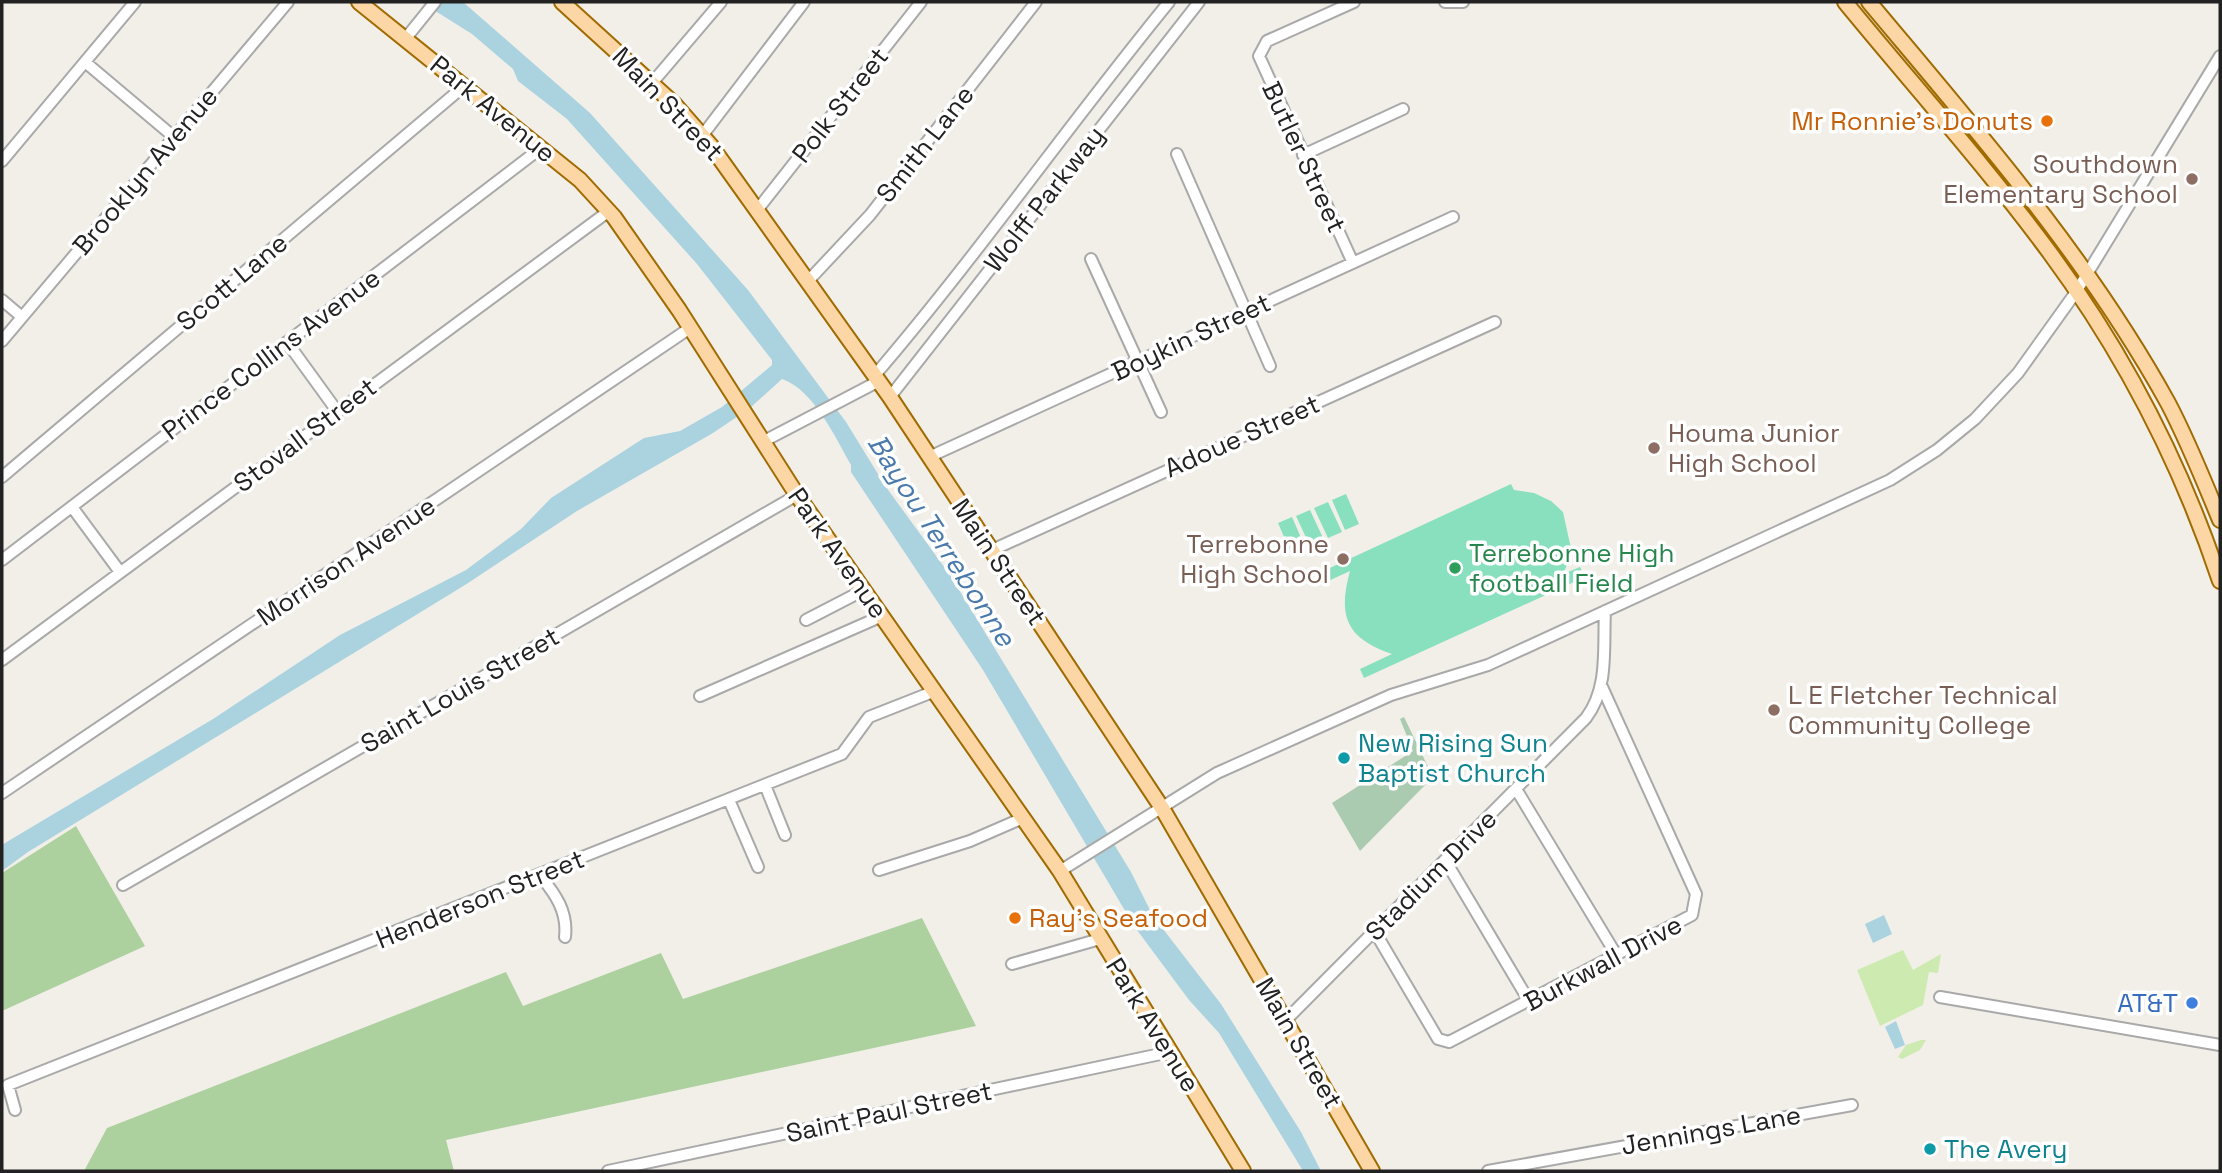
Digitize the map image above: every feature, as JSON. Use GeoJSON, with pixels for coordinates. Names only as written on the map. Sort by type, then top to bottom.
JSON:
{"type":"FeatureCollection","features":[{"type":"Feature","properties":{"kind":"main road","name":"Park Avenue"},"geometry":{"type":"LineString","coordinates":[[359,2],[580,180],[608,211],[690,328],[797,495],[1060,871],[1170,1052],[1238,1171]]}},
{"type":"Feature","properties":{"kind":"main road","name":"Main Street"},"geometry":{"type":"LineString","coordinates":[[562,2],[652,83],[702,136],[758,208],[877,378],[1162,808],[1372,1171]]}},
{"type":"Feature","properties":{"kind":"main road"},"geometry":{"type":"LineString","coordinates":[[1845,2],[2040,240],[2076,292],[2151,417],[2183,484],[2220,581]]}},
{"type":"Feature","properties":{"kind":"main road"},"geometry":{"type":"LineString","coordinates":[[1869,2],[2022,185],[2087,274],[2168,404],[2220,520]]}},
{"type":"Feature","properties":{"kind":"street","name":"Brooklyn Avenue"},"geometry":{"type":"LineString","coordinates":[[2,341],[288,2]]}},
{"type":"Feature","properties":{"kind":"street"},"geometry":{"type":"LineString","coordinates":[[407,38],[435,2]]}},
{"type":"Feature","properties":{"kind":"street"},"geometry":{"type":"LineString","coordinates":[[652,83],[721,2]]}},
{"type":"Feature","properties":{"kind":"street"},"geometry":{"type":"LineString","coordinates":[[702,136],[804,2]]}},
{"type":"Feature","properties":{"kind":"street","name":"Polk Street"},"geometry":{"type":"LineString","coordinates":[[758,208],[921,2]]}},
{"type":"Feature","properties":{"kind":"street","name":"Smith Lane"},"geometry":{"type":"LineString","coordinates":[[809,280],[870,215],[1036,2]]}},
{"type":"Feature","properties":{"kind":"street"},"geometry":{"type":"LineString","coordinates":[[764,441],[843,401],[877,378],[1081,110],[1169,2]]}},
{"type":"Feature","properties":{"kind":"street","name":"Wolff Parkway"},"geometry":{"type":"LineString","coordinates":[[890,397],[1199,2]]}},
{"type":"Feature","properties":{"kind":"street","name":"Butler Street"},"geometry":{"type":"LineString","coordinates":[[1353,263],[1262,65],[1260,51],[1267,41],[1354,2]]}},
{"type":"Feature","properties":{"kind":"street"},"geometry":{"type":"LineString","coordinates":[[1445,2],[1463,2]]}},
{"type":"Feature","properties":{"kind":"street"},"geometry":{"type":"LineString","coordinates":[[2,161],[85,62],[128,4]]}},
{"type":"Feature","properties":{"kind":"street"},"geometry":{"type":"LineString","coordinates":[[1060,871],[1217,773],[1391,695],[1488,665],[1890,480],[1937,450],[1998,396],[2049,332],[2220,56]]}},
{"type":"Feature","properties":{"kind":"street"},"geometry":{"type":"LineString","coordinates":[[85,62],[174,137]]}},
{"type":"Feature","properties":{"kind":"street","name":"Scott Lane"},"geometry":{"type":"LineString","coordinates":[[2,477],[463,87]]}},
{"type":"Feature","properties":{"kind":"street"},"geometry":{"type":"LineString","coordinates":[[1303,155],[1403,109]]}},
{"type":"Feature","properties":{"kind":"street","name":"Prince Collins Avenue"},"geometry":{"type":"LineString","coordinates":[[2,560],[541,148]]}},
{"type":"Feature","properties":{"kind":"street"},"geometry":{"type":"LineString","coordinates":[[1177,154],[1270,366]]}},
{"type":"Feature","properties":{"kind":"street","name":"Stovall Street"},"geometry":{"type":"LineString","coordinates":[[2,660],[608,211]]}},
{"type":"Feature","properties":{"kind":"street","name":"Boykin Street"},"geometry":{"type":"LineString","coordinates":[[929,457],[1453,217]]}},
{"type":"Feature","properties":{"kind":"street"},"geometry":{"type":"LineString","coordinates":[[1091,259],[1161,412]]}},
{"type":"Feature","properties":{"kind":"street"},"geometry":{"type":"LineString","coordinates":[[2,300],[22,317]]}},
{"type":"Feature","properties":{"kind":"street","name":"Adoue Street"},"geometry":{"type":"LineString","coordinates":[[990,551],[1495,322]]}},
{"type":"Feature","properties":{"kind":"street","name":"Morrison Avenue"},"geometry":{"type":"LineString","coordinates":[[2,793],[690,328]]}},
{"type":"Feature","properties":{"kind":"street"},"geometry":{"type":"LineString","coordinates":[[916,328],[933,341]]}},
{"type":"Feature","properties":{"kind":"street"},"geometry":{"type":"LineString","coordinates":[[286,342],[337,411]]}},
{"type":"Feature","properties":{"kind":"street","name":"Saint Louis Street"},"geometry":{"type":"LineString","coordinates":[[123,885],[797,495]]}},
{"type":"Feature","properties":{"kind":"street"},"geometry":{"type":"LineString","coordinates":[[72,506],[120,572]]}},
{"type":"Feature","properties":{"kind":"street"},"geometry":{"type":"LineString","coordinates":[[806,620],[863,590]]}},
{"type":"Feature","properties":{"kind":"street","name":"Stadium Drive"},"geometry":{"type":"LineString","coordinates":[[1286,1020],[1586,718],[1597,703],[1602,687],[1605,611]]}},
{"type":"Feature","properties":{"kind":"street"},"geometry":{"type":"LineString","coordinates":[[700,696],[882,617]]}},
{"type":"Feature","properties":{"kind":"street","name":"Burkwall Drive"},"geometry":{"type":"LineString","coordinates":[[1375,932],[1438,1040],[1449,1042],[1687,920],[1697,902],[1602,687]]}},
{"type":"Feature","properties":{"kind":"street","name":"Henderson Street"},"geometry":{"type":"LineString","coordinates":[[15,1110],[8,1086],[842,754],[869,717],[935,691]]}},
{"type":"Feature","properties":{"kind":"street"},"geometry":{"type":"LineString","coordinates":[[765,785],[785,835]]}},
{"type":"Feature","properties":{"kind":"street"},"geometry":{"type":"LineString","coordinates":[[1516,789],[1617,956]]}},
{"type":"Feature","properties":{"kind":"street"},"geometry":{"type":"LineString","coordinates":[[729,800],[758,867]]}},
{"type":"Feature","properties":{"kind":"street"},"geometry":{"type":"LineString","coordinates":[[879,870],[970,841],[1023,818]]}},
{"type":"Feature","properties":{"kind":"street"},"geometry":{"type":"LineString","coordinates":[[1445,860],[1530,1002]]}},
{"type":"Feature","properties":{"kind":"street"},"geometry":{"type":"LineString","coordinates":[[540,875],[556,894],[567,920],[565,937]]}},
{"type":"Feature","properties":{"kind":"street"},"geometry":{"type":"LineString","coordinates":[[1013,964],[1100,939]]}},
{"type":"Feature","properties":{"kind":"street"},"geometry":{"type":"LineString","coordinates":[[1940,998],[2220,1045]]}},
{"type":"Feature","properties":{"kind":"street","name":"Saint Paul Street"},"geometry":{"type":"LineString","coordinates":[[608,1171],[1170,1052]]}},
{"type":"Feature","properties":{"kind":"street","name":"Jennings Lane"},"geometry":{"type":"LineString","coordinates":[[1488,1171],[1852,1105]]}},
{"type":"Feature","properties":{"kind":"green space"},"geometry":{"type":"Polygon","coordinates":[[[1511,484],[1514,490],[1534,493],[1551,501],[1563,512],[1572,553],[1563,574],[1580,567],[1585,577],[1364,678],[1360,669],[1392,654],[1364,640],[1349,623],[1345,600],[1350,571],[1324,583],[1319,573],[1511,484]]]}},
{"type":"Feature","properties":{"kind":"green space"},"geometry":{"type":"Polygon","coordinates":[[[1346,494],[1359,524],[1345,530],[1332,500],[1346,494]]]}},
{"type":"Feature","properties":{"kind":"green space"},"geometry":{"type":"Polygon","coordinates":[[[1328,502],[1342,532],[1328,538],[1314,508],[1328,502]]]}},
{"type":"Feature","properties":{"kind":"green space"},"geometry":{"type":"Polygon","coordinates":[[[1310,510],[1324,540],[1310,546],[1296,516],[1310,510]]]}},
{"type":"Feature","properties":{"kind":"green space"},"geometry":{"type":"Polygon","coordinates":[[[1292,517],[1305,547],[1291,553],[1278,523],[1292,517]]]}},
{"type":"Feature","properties":{"kind":"green space"},"geometry":{"type":"Polygon","coordinates":[[[1404,717],[1433,777],[1360,851],[1332,803],[1413,751],[1400,719],[1404,717]]]}},
{"type":"Feature","properties":{"kind":"green space"},"geometry":{"type":"Polygon","coordinates":[[[76,826],[145,946],[2,1011],[2,873],[76,826]]]}},
{"type":"Feature","properties":{"kind":"green space"},"geometry":{"type":"Polygon","coordinates":[[[922,918],[976,1026],[446,1140],[454,1171],[84,1171],[107,1128],[506,972],[523,1006],[661,953],[683,999],[922,918]]]}},
{"type":"Feature","properties":{"kind":"green space"},"geometry":{"type":"Polygon","coordinates":[[[1903,950],[1913,970],[1941,954],[1938,973],[1929,972],[1923,1005],[1880,1026],[1857,970],[1903,950]]]}},
{"type":"Feature","properties":{"kind":"green space"},"geometry":{"type":"Polygon","coordinates":[[[1926,1040],[1920,1050],[1902,1059],[1898,1057],[1906,1045],[1926,1040]]]}},
{"type":"Feature","properties":{"kind":"water"},"geometry":{"type":"Polygon","coordinates":[[[421,2],[463,2],[590,113],[748,290],[846,422],[886,487],[950,575],[1131,872],[1153,916],[1221,1004],[1301,1132],[1321,1171],[1303,1171],[1219,1033],[1189,1000],[1134,926],[983,670],[851,472],[851,465],[831,428],[804,393],[782,379],[750,408],[713,433],[577,511],[465,585],[28,852],[2,871],[2,845],[213,719],[340,635],[466,570],[521,529],[551,498],[644,438],[680,431],[722,407],[772,365],[772,360],[697,264],[567,119],[518,81],[513,69],[472,34],[421,2]]]}},
{"type":"Feature","properties":{"kind":"water"},"geometry":{"type":"Polygon","coordinates":[[[1884,915],[1892,934],[1873,943],[1865,924],[1884,915]]]}},
{"type":"Feature","properties":{"kind":"water"},"geometry":{"type":"Polygon","coordinates":[[[1896,1021],[1905,1045],[1895,1049],[1885,1027],[1896,1021]]]}},
{"type":"Feature","properties":{"kind":"place","name":"Mr Ronnie's Donuts"},"geometry":{"type":"Point","coordinates":[2047,121]}},
{"type":"Feature","properties":{"kind":"place","name":"Southdown Elementary School"},"geometry":{"type":"Point","coordinates":[2192,179]}},
{"type":"Feature","properties":{"kind":"place","name":"Houma Junior High School"},"geometry":{"type":"Point","coordinates":[1654,448]}},
{"type":"Feature","properties":{"kind":"place","name":"Terrebonne High School"},"geometry":{"type":"Point","coordinates":[1343,559]}},
{"type":"Feature","properties":{"kind":"place","name":"Terrebonne High football Field"},"geometry":{"type":"Point","coordinates":[1455,568]}},
{"type":"Feature","properties":{"kind":"place","name":"L E Fletcher Technical Community College"},"geometry":{"type":"Point","coordinates":[1774,710]}},
{"type":"Feature","properties":{"kind":"place","name":"New Rising Sun Baptist Church"},"geometry":{"type":"Point","coordinates":[1344,758]}},
{"type":"Feature","properties":{"kind":"place","name":"Ray's Seafood"},"geometry":{"type":"Point","coordinates":[1015,918]}},
{"type":"Feature","properties":{"kind":"place","name":"AT&T"},"geometry":{"type":"Point","coordinates":[2192,1003]}},
{"type":"Feature","properties":{"kind":"place","name":"The Avery"},"geometry":{"type":"Point","coordinates":[1930,1149]}},
{"type":"Feature","properties":{"kind":"water label","name":"Bayou Terrebonne"},"geometry":{"type":"Point","coordinates":[942,540]}}]}
